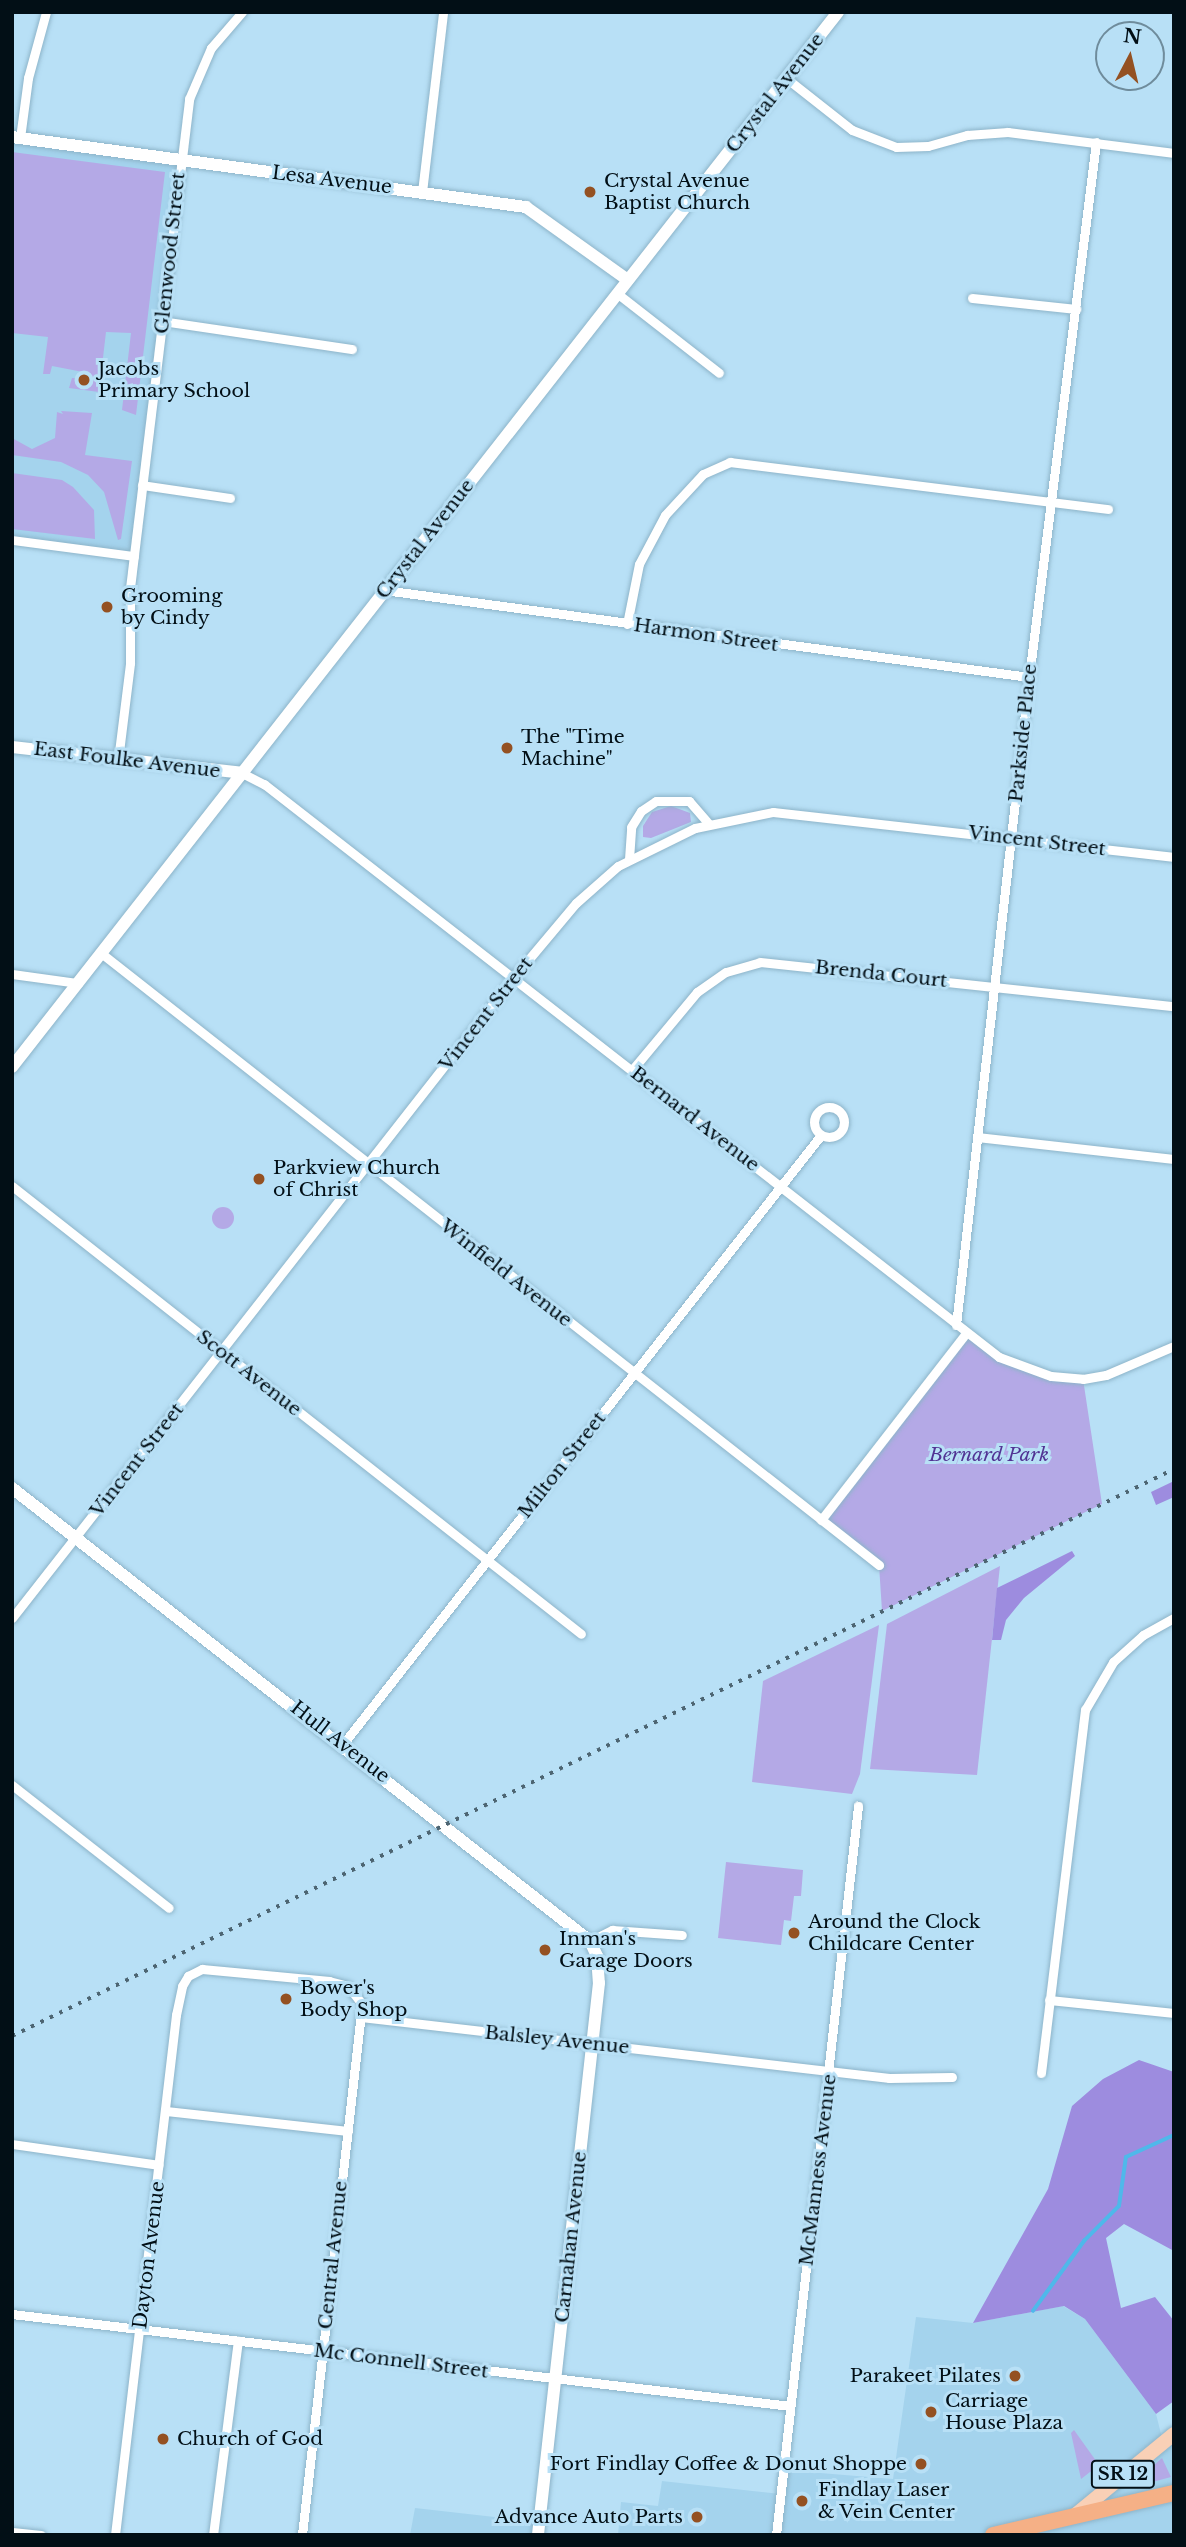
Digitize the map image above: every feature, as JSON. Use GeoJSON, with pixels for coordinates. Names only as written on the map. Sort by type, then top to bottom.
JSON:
{"type":"FeatureCollection","features":[{"type":"Feature","properties":{"kind":"highway"},"geometry":{"type":"LineString","coordinates":[[993,2535],[1174,2494]]}},
{"type":"Feature","properties":{"kind":"main road","name":"SR 12"},"geometry":{"type":"LineString","coordinates":[[1074,2516],[1174,2434]]}},
{"type":"Feature","properties":{"kind":"street"},"geometry":{"type":"LineString","coordinates":[[16,138],[28,78],[46,12]]}},
{"type":"Feature","properties":{"kind":"street","name":"Glenwood Street"},"geometry":{"type":"LineString","coordinates":[[118,760],[130,663],[134,556],[189,99],[199,69],[224,30],[242,12]]}},
{"type":"Feature","properties":{"kind":"street"},"geometry":{"type":"LineString","coordinates":[[422,192],[443,12]]}},
{"type":"Feature","properties":{"kind":"street","name":"Crystal Avenue"},"geometry":{"type":"LineString","coordinates":[[12,1067],[838,12]]}},
{"type":"Feature","properties":{"kind":"street"},"geometry":{"type":"LineString","coordinates":[[786,78],[852,130],[896,147],[928,146],[983,132],[1097,142],[1174,153]]}},
{"type":"Feature","properties":{"kind":"street","name":"Lesa Avenue"},"geometry":{"type":"LineString","coordinates":[[16,138],[422,192],[533,210],[628,280]]}},
{"type":"Feature","properties":{"kind":"street","name":"Parkside Place"},"geometry":{"type":"LineString","coordinates":[[956,1325],[1028,677],[1097,142]]}},
{"type":"Feature","properties":{"kind":"street"},"geometry":{"type":"LineString","coordinates":[[618,293],[719,373]]}},
{"type":"Feature","properties":{"kind":"street"},"geometry":{"type":"LineString","coordinates":[[972,298],[1076,309]]}},
{"type":"Feature","properties":{"kind":"street"},"geometry":{"type":"LineString","coordinates":[[162,321],[352,349]]}},
{"type":"Feature","properties":{"kind":"street"},"geometry":{"type":"LineString","coordinates":[[627,624],[639,564],[675,502],[716,467],[748,461],[1108,509]]}},
{"type":"Feature","properties":{"kind":"street"},"geometry":{"type":"LineString","coordinates":[[142,485],[230,498]]}},
{"type":"Feature","properties":{"kind":"street"},"geometry":{"type":"LineString","coordinates":[[12,540],[134,556]]}},
{"type":"Feature","properties":{"kind":"street","name":"Harmon Street"},"geometry":{"type":"LineString","coordinates":[[384,590],[1028,677]]}},
{"type":"Feature","properties":{"kind":"street","name":"East Foulke Avenue"},"geometry":{"type":"LineString","coordinates":[[12,747],[242,774]]}},
{"type":"Feature","properties":{"kind":"street","name":"Bernard Avenue"},"geometry":{"type":"LineString","coordinates":[[242,774],[264,784],[966,1333],[1013,1364],[1067,1378],[1107,1376],[1174,1346]]}},
{"type":"Feature","properties":{"kind":"street"},"geometry":{"type":"LineString","coordinates":[[629,859],[631,827],[641,811],[656,801],[689,801],[709,824]]}},
{"type":"Feature","properties":{"kind":"street","name":"Vincent Street"},"geometry":{"type":"LineString","coordinates":[[12,1618],[223,1353],[513,978],[576,903],[629,859],[709,824],[761,813],[806,813],[1174,857]]}},
{"type":"Feature","properties":{"kind":"street","name":"Winfield Avenue"},"geometry":{"type":"LineString","coordinates":[[101,953],[879,1565]]}},
{"type":"Feature","properties":{"kind":"street","name":"Brenda Court"},"geometry":{"type":"LineString","coordinates":[[632,1070],[696,992],[726,972],[750,963],[1174,1006]]}},
{"type":"Feature","properties":{"kind":"street"},"geometry":{"type":"LineString","coordinates":[[12,974],[78,983]]}},
{"type":"Feature","properties":{"kind":"street","name":"Milton Street"},"geometry":{"type":"LineString","coordinates":[[343,1744],[821,1135]]}},
{"type":"Feature","properties":{"kind":"street"},"geometry":{"type":"LineString","coordinates":[[977,1138],[1174,1159]]}},
{"type":"Feature","properties":{"kind":"street","name":"Scott Avenue"},"geometry":{"type":"LineString","coordinates":[[12,1186],[582,1633]]}},
{"type":"Feature","properties":{"kind":"street"},"geometry":{"type":"LineString","coordinates":[[821,1520],[966,1333]]}},
{"type":"Feature","properties":{"kind":"street","name":"Hull Avenue"},"geometry":{"type":"LineString","coordinates":[[12,1488],[343,1744],[590,1941]]}},
{"type":"Feature","properties":{"kind":"street"},"geometry":{"type":"LineString","coordinates":[[1041,2073],[1085,1710],[1113,1662],[1136,1640],[1174,1618]]}},
{"type":"Feature","properties":{"kind":"street"},"geometry":{"type":"LineString","coordinates":[[12,1785],[169,1908]]}},
{"type":"Feature","properties":{"kind":"street","name":"McManness Avenue"},"geometry":{"type":"LineString","coordinates":[[776,2535],[858,1806]]}},
{"type":"Feature","properties":{"kind":"street"},"geometry":{"type":"LineString","coordinates":[[590,1941],[612,1930],[682,1936]]}},
{"type":"Feature","properties":{"kind":"street","name":"Carnahan Avenue"},"geometry":{"type":"LineString","coordinates":[[538,2535],[600,1968],[590,1941]]}},
{"type":"Feature","properties":{"kind":"street","name":"Dayton Avenue"},"geometry":{"type":"LineString","coordinates":[[115,2535],[176,2015],[188,1976],[202,1969],[227,1970],[341,1983],[359,1996],[361,2018]]}},
{"type":"Feature","properties":{"kind":"street"},"geometry":{"type":"LineString","coordinates":[[1049,2000],[1174,2013]]}},
{"type":"Feature","properties":{"kind":"street","name":"Balsley Avenue"},"geometry":{"type":"LineString","coordinates":[[361,2018],[889,2078],[952,2077]]}},
{"type":"Feature","properties":{"kind":"street","name":"Central Avenue"},"geometry":{"type":"LineString","coordinates":[[302,2535],[361,2018]]}},
{"type":"Feature","properties":{"kind":"street"},"geometry":{"type":"LineString","coordinates":[[166,2111],[348,2131]]}},
{"type":"Feature","properties":{"kind":"street"},"geometry":{"type":"LineString","coordinates":[[12,2144],[159,2165]]}},
{"type":"Feature","properties":{"kind":"street","name":"Mc Connell Street"},"geometry":{"type":"LineString","coordinates":[[12,2314],[790,2406]]}},
{"type":"Feature","properties":{"kind":"street"},"geometry":{"type":"LineString","coordinates":[[213,2535],[238,2341]]}},
{"type":"Feature","properties":{"kind":"street"},"geometry":{"type":"LineString","coordinates":[[12,2532],[41,2535]]}},
{"type":"Feature","properties":{"kind":"shaded area","name":"Jacobs Primary School"},"geometry":{"type":"Polygon","coordinates":[[[12,137],[180,160],[134,556],[12,540],[12,137]]]}},
{"type":"Feature","properties":{"kind":"shaded area"},"geometry":{"type":"Polygon","coordinates":[[[1174,1481],[1174,1497],[1156,1505],[1151,1492],[1174,1481]]]}},
{"type":"Feature","properties":{"kind":"shaded area"},"geometry":{"type":"Polygon","coordinates":[[[1072,1551],[1075,1556],[1024,1598],[1006,1620],[1001,1640],[992,1640],[997,1588],[1072,1551]]]}},
{"type":"Feature","properties":{"kind":"shaded area"},"geometry":{"type":"Polygon","coordinates":[[[1139,2060],[1174,2072],[1174,2251],[1124,2224],[1106,2238],[1121,2308],[1155,2297],[1174,2321],[1174,2401],[1156,2414],[1085,2319],[1064,2306],[973,2323],[1048,2189],[1072,2106],[1103,2079],[1139,2060]]]}},
{"type":"Feature","properties":{"kind":"shaded area"},"geometry":{"type":"Polygon","coordinates":[[[1063,2306],[1085,2319],[1156,2414],[1163,2442],[1174,2434],[1174,2535],[618,2535],[621,2502],[658,2506],[662,2481],[781,2494],[784,2470],[893,2479],[916,2317],[973,2323],[1063,2306]]]}},
{"type":"Feature","properties":{"kind":"shaded area"},"geometry":{"type":"Polygon","coordinates":[[[415,2508],[539,2522],[538,2535],[410,2535],[415,2508]]]}},
{"type":"Feature","properties":{"kind":"green space"},"geometry":{"type":"Polygon","coordinates":[[[12,152],[165,172],[136,415],[122,410],[131,333],[106,332],[99,392],[69,388],[72,378],[82,379],[83,372],[52,366],[50,374],[43,374],[48,337],[12,333],[12,152]]]}},
{"type":"Feature","properties":{"kind":"green space"},"geometry":{"type":"Polygon","coordinates":[[[61,411],[92,413],[85,455],[132,461],[121,539],[118,540],[104,492],[88,475],[61,462],[12,455],[12,438],[32,449],[55,438],[57,412],[63,414],[61,411]]]}},
{"type":"Feature","properties":{"kind":"green space"},"geometry":{"type":"Polygon","coordinates":[[[12,473],[62,480],[73,487],[94,510],[95,539],[12,529],[12,473]]]}},
{"type":"Feature","properties":{"kind":"green space"},"geometry":{"type":"Polygon","coordinates":[[[671,806],[690,813],[691,822],[651,838],[643,837],[643,826],[652,812],[671,806]]]}},
{"type":"Feature","properties":{"kind":"green space"},"geometry":{"type":"Polygon","coordinates":[[[219,1207],[227,1207],[234,1214],[234,1222],[227,1229],[219,1229],[212,1222],[212,1214],[219,1207]]]}},
{"type":"Feature","properties":{"kind":"green space","name":"Bernard Park"},"geometry":{"type":"Polygon","coordinates":[[[966,1333],[1013,1364],[1083,1379],[1102,1504],[882,1611],[879,1565],[821,1520],[966,1333]]]}},
{"type":"Feature","properties":{"kind":"green space"},"geometry":{"type":"Polygon","coordinates":[[[1000,1566],[977,1775],[870,1769],[887,1624],[1000,1566]]]}},
{"type":"Feature","properties":{"kind":"green space"},"geometry":{"type":"Polygon","coordinates":[[[879,1625],[860,1774],[852,1794],[752,1782],[763,1681],[879,1625]]]}},
{"type":"Feature","properties":{"kind":"green space"},"geometry":{"type":"Polygon","coordinates":[[[726,1862],[803,1870],[801,1896],[794,1896],[791,1921],[784,1920],[781,1945],[718,1938],[726,1862]]]}},
{"type":"Feature","properties":{"kind":"green space"},"geometry":{"type":"Polygon","coordinates":[[[1074,2430],[1099,2465],[1081,2479],[1071,2433],[1074,2430]]]}},
{"type":"Feature","properties":{"kind":"green space"},"geometry":{"type":"Polygon","coordinates":[[[1162,2458],[1171,2477],[1134,2487],[1133,2484],[1162,2458]]]}},
{"type":"Feature","properties":{"kind":"waterway"},"geometry":{"type":"LineString","coordinates":[[1033,2311],[1084,2241],[1119,2206],[1126,2157],[1174,2135]]}},
{"type":"Feature","properties":{"kind":"railway"},"geometry":{"type":"LineString","coordinates":[[12,2036],[1174,1469]]}},
{"type":"Feature","properties":{"kind":"place","name":"Crystal Avenue Baptist Church"},"geometry":{"type":"Point","coordinates":[590,192]}},
{"type":"Feature","properties":{"kind":"place","name":"Jacobs Primary School"},"geometry":{"type":"Point","coordinates":[84,380]}},
{"type":"Feature","properties":{"kind":"place","name":"Grooming by Cindy"},"geometry":{"type":"Point","coordinates":[107,607]}},
{"type":"Feature","properties":{"kind":"place","name":"The \"Time Machine\""},"geometry":{"type":"Point","coordinates":[507,748]}},
{"type":"Feature","properties":{"kind":"place","name":"Parkview Church of Christ"},"geometry":{"type":"Point","coordinates":[259,1179]}},
{"type":"Feature","properties":{"kind":"place","name":"Around the Clock Childcare Center"},"geometry":{"type":"Point","coordinates":[794,1933]}},
{"type":"Feature","properties":{"kind":"place","name":"Inman's Garage Doors"},"geometry":{"type":"Point","coordinates":[545,1950]}},
{"type":"Feature","properties":{"kind":"place","name":"Bower's Body Shop"},"geometry":{"type":"Point","coordinates":[286,1999]}},
{"type":"Feature","properties":{"kind":"place","name":"Parakeet Pilates"},"geometry":{"type":"Point","coordinates":[1015,2376]}},
{"type":"Feature","properties":{"kind":"place","name":"Carriage House Plaza"},"geometry":{"type":"Point","coordinates":[931,2412]}},
{"type":"Feature","properties":{"kind":"place","name":"Church of God"},"geometry":{"type":"Point","coordinates":[163,2439]}},
{"type":"Feature","properties":{"kind":"place","name":"Fort Findlay Coffee & Donut Shoppe"},"geometry":{"type":"Point","coordinates":[921,2464]}},
{"type":"Feature","properties":{"kind":"place","name":"Findlay Laser & Vein Center"},"geometry":{"type":"Point","coordinates":[802,2501]}},
{"type":"Feature","properties":{"kind":"place","name":"Advance Auto Parts"},"geometry":{"type":"Point","coordinates":[697,2517]}}]}
